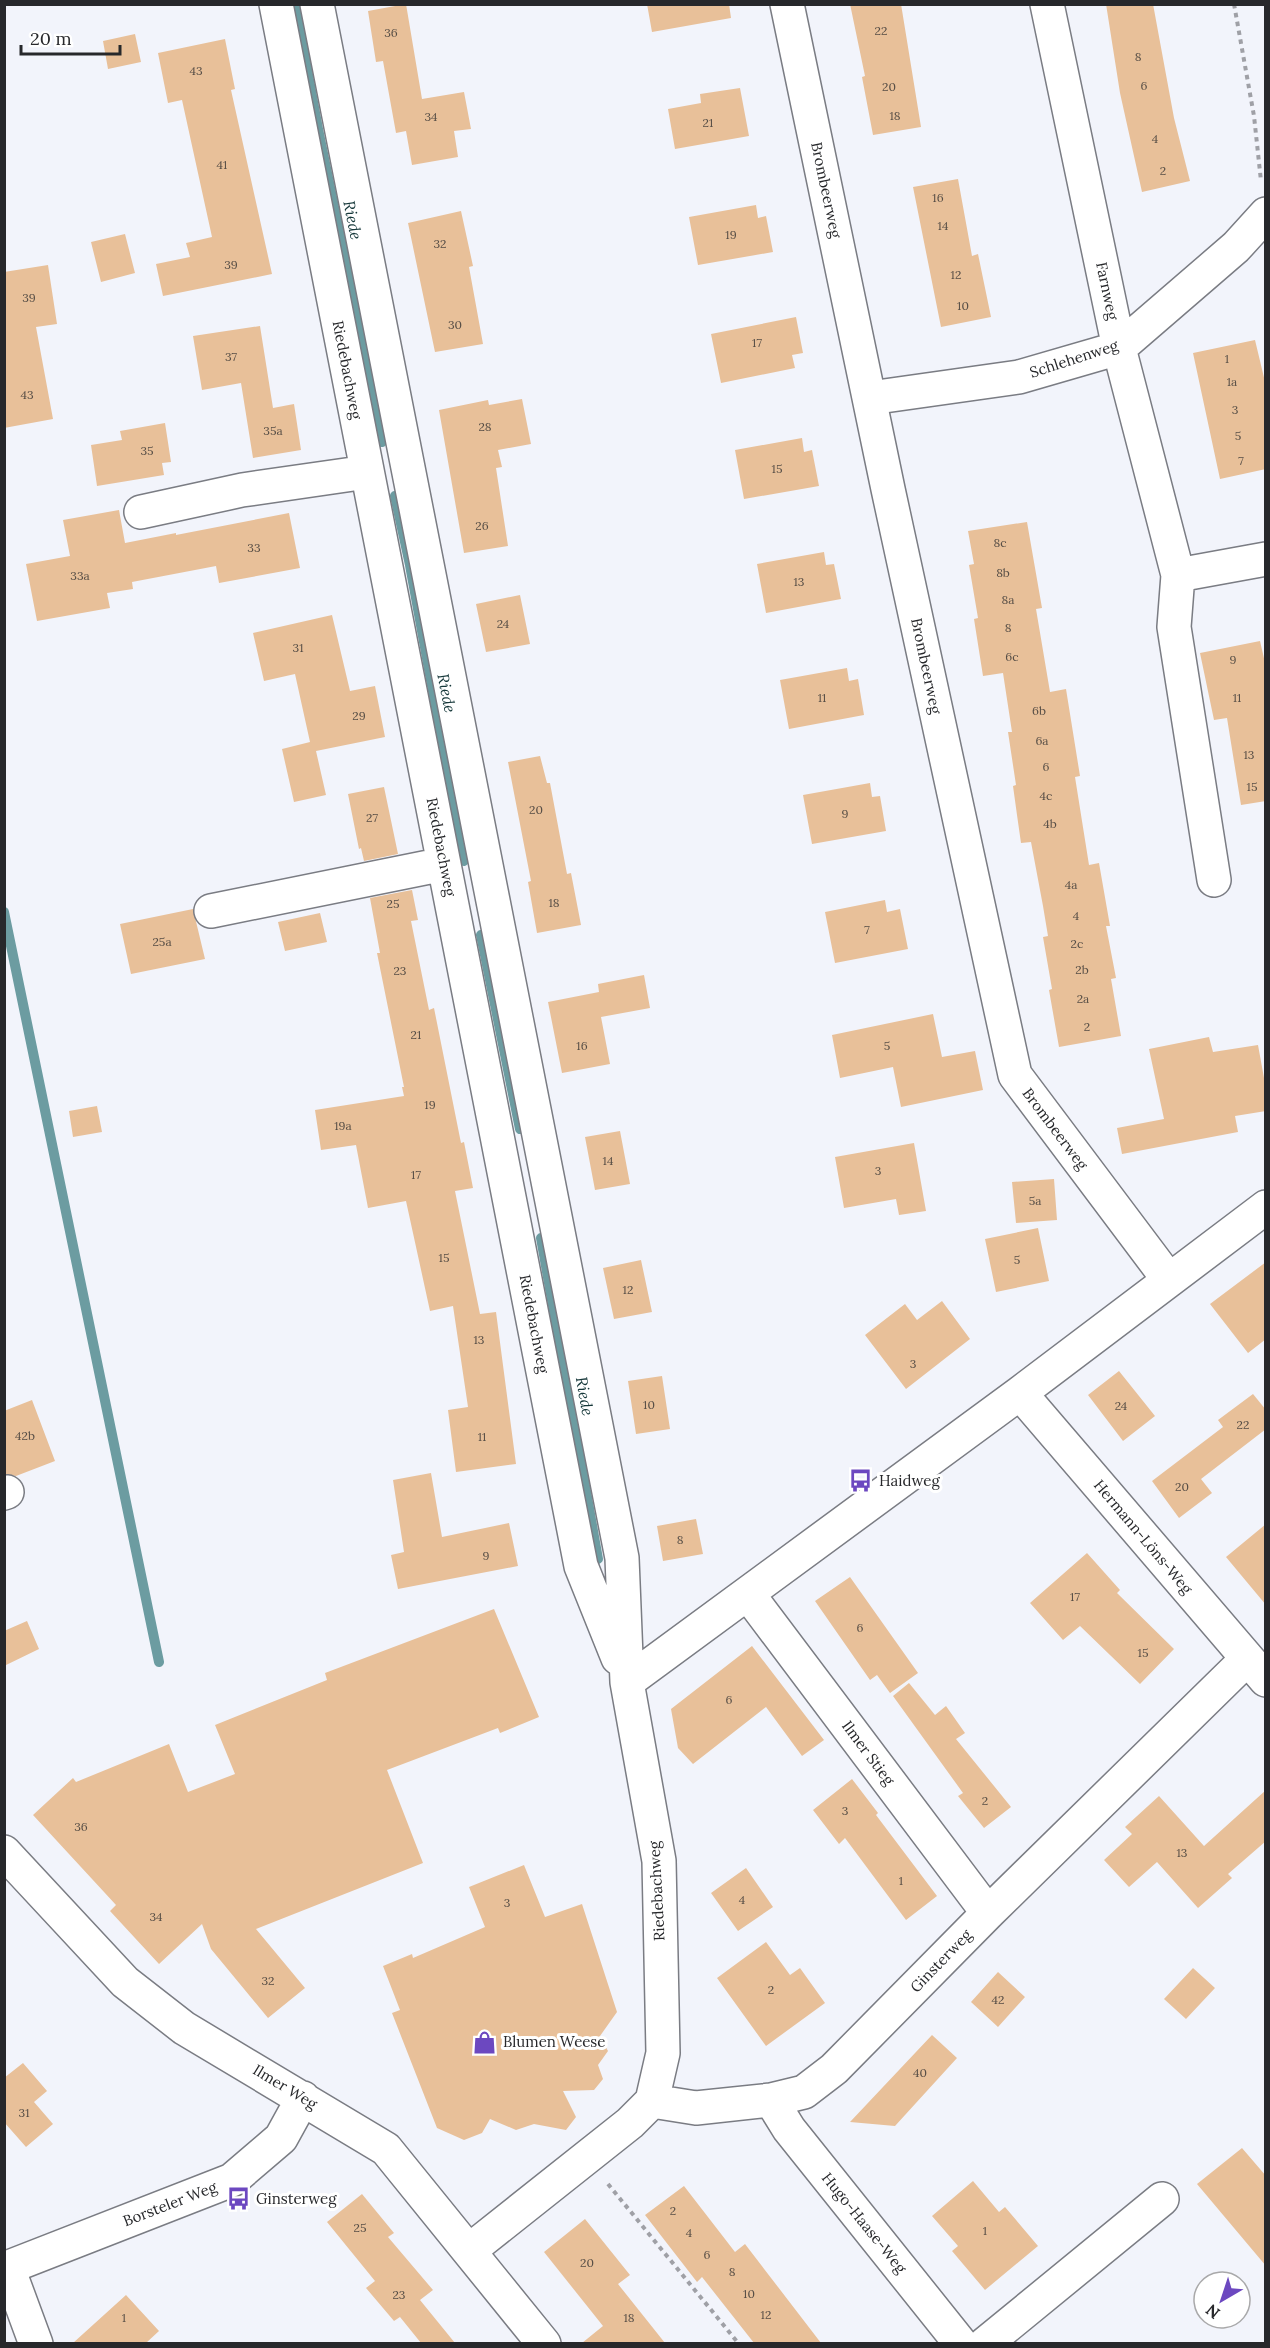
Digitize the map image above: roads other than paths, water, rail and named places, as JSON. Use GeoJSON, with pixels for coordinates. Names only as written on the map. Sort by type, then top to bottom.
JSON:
{"type":"FeatureCollection","features":[{"type":"Feature","properties":{"kind":"street","name":"Riedebachweg"},"geometry":{"type":"LineString","coordinates":[[276,4],[581,1566],[627,1682]]}},
{"type":"Feature","properties":{"kind":"street","name":"Riedebachweg"},"geometry":{"type":"LineString","coordinates":[[317,4],[622,1558],[627,1682],[658,1861],[663,2053],[652,2101]]}},
{"type":"Feature","properties":{"kind":"street","name":"Brombeerweg"},"geometry":{"type":"LineString","coordinates":[[787,4],[1015,1075],[1169,1280]]}},
{"type":"Feature","properties":{"kind":"street","name":"Farnweg"},"geometry":{"type":"LineString","coordinates":[[1047,4],[1119,348],[1179,575]]}},
{"type":"Feature","properties":{"kind":"street","name":"Schlehenweg"},"geometry":{"type":"LineString","coordinates":[[870,398],[1019,377],[1119,348],[1236,247],[1265,215]]}},
{"type":"Feature","properties":{"kind":"street"},"geometry":{"type":"LineString","coordinates":[[141,512],[242,489],[367,472]]}},
{"type":"Feature","properties":{"kind":"street"},"geometry":{"type":"LineString","coordinates":[[1214,880],[1174,627],[1179,575],[1266,558]]}},
{"type":"Feature","properties":{"kind":"street"},"geometry":{"type":"LineString","coordinates":[[211,911],[444,864]]}},
{"type":"Feature","properties":{"kind":"street"},"geometry":{"type":"LineString","coordinates":[[627,1682],[1020,1393],[1266,1207]]}},
{"type":"Feature","properties":{"kind":"street","name":"Hermann-Löns-Weg"},"geometry":{"type":"LineString","coordinates":[[1020,1393],[1256,1670]]}},
{"type":"Feature","properties":{"kind":"street","name":"Ilmer Stieg"},"geometry":{"type":"LineString","coordinates":[[748,1594],[988,1912]]}},
{"type":"Feature","properties":{"kind":"street","name":"Ginsterweg"},"geometry":{"type":"LineString","coordinates":[[652,2101],[696,2108],[771,2100],[804,2092],[834,2069],[988,1912],[1256,1670]]}},
{"type":"Feature","properties":{"kind":"street","name":"Ilmer Weg"},"geometry":{"type":"LineString","coordinates":[[4,1852],[125,1982],[184,2028],[386,2148],[544,2343]]}},
{"type":"Feature","properties":{"kind":"street","name":"Borsteler Weg"},"geometry":{"type":"LineString","coordinates":[[6,2268],[231,2180],[281,2138],[303,2098]]}},
{"type":"Feature","properties":{"kind":"street","name":"Hugo-Haase-Weg"},"geometry":{"type":"LineString","coordinates":[[771,2100],[789,2129],[961,2343]]}},
{"type":"Feature","properties":{"kind":"street"},"geometry":{"type":"LineString","coordinates":[[470,2250],[630,2123],[652,2101]]}},
{"type":"Feature","properties":{"kind":"street"},"geometry":{"type":"LineString","coordinates":[[985,2343],[1162,2199]]}},
{"type":"Feature","properties":{"kind":"street"},"geometry":{"type":"LineString","coordinates":[[6,2268],[36,2343]]}},
{"type":"Feature","properties":{"kind":"waterway","name":"Riede"},"geometry":{"type":"LineString","coordinates":[[295,4],[382,442]]}},
{"type":"Feature","properties":{"kind":"waterway","name":"Riede"},"geometry":{"type":"LineString","coordinates":[[395,496],[410,565],[464,861]]}},
{"type":"Feature","properties":{"kind":"waterway"},"geometry":{"type":"LineString","coordinates":[[4,912],[159,1662]]}},
{"type":"Feature","properties":{"kind":"waterway","name":"Riede"},"geometry":{"type":"LineString","coordinates":[[481,935],[520,1129]]}},
{"type":"Feature","properties":{"kind":"waterway","name":"Riede"},"geometry":{"type":"LineString","coordinates":[[541,1238],[598,1559]]}},
{"type":"Feature","properties":{"kind":"place","name":"Haidweg"},"geometry":{"type":"Point","coordinates":[861,1481]}},
{"type":"Feature","properties":{"kind":"place","name":"Blumen Weese"},"geometry":{"type":"Point","coordinates":[485,2042]}},
{"type":"Feature","properties":{"kind":"place","name":"Ginsterweg"},"geometry":{"type":"Point","coordinates":[238,2199]}}]}
